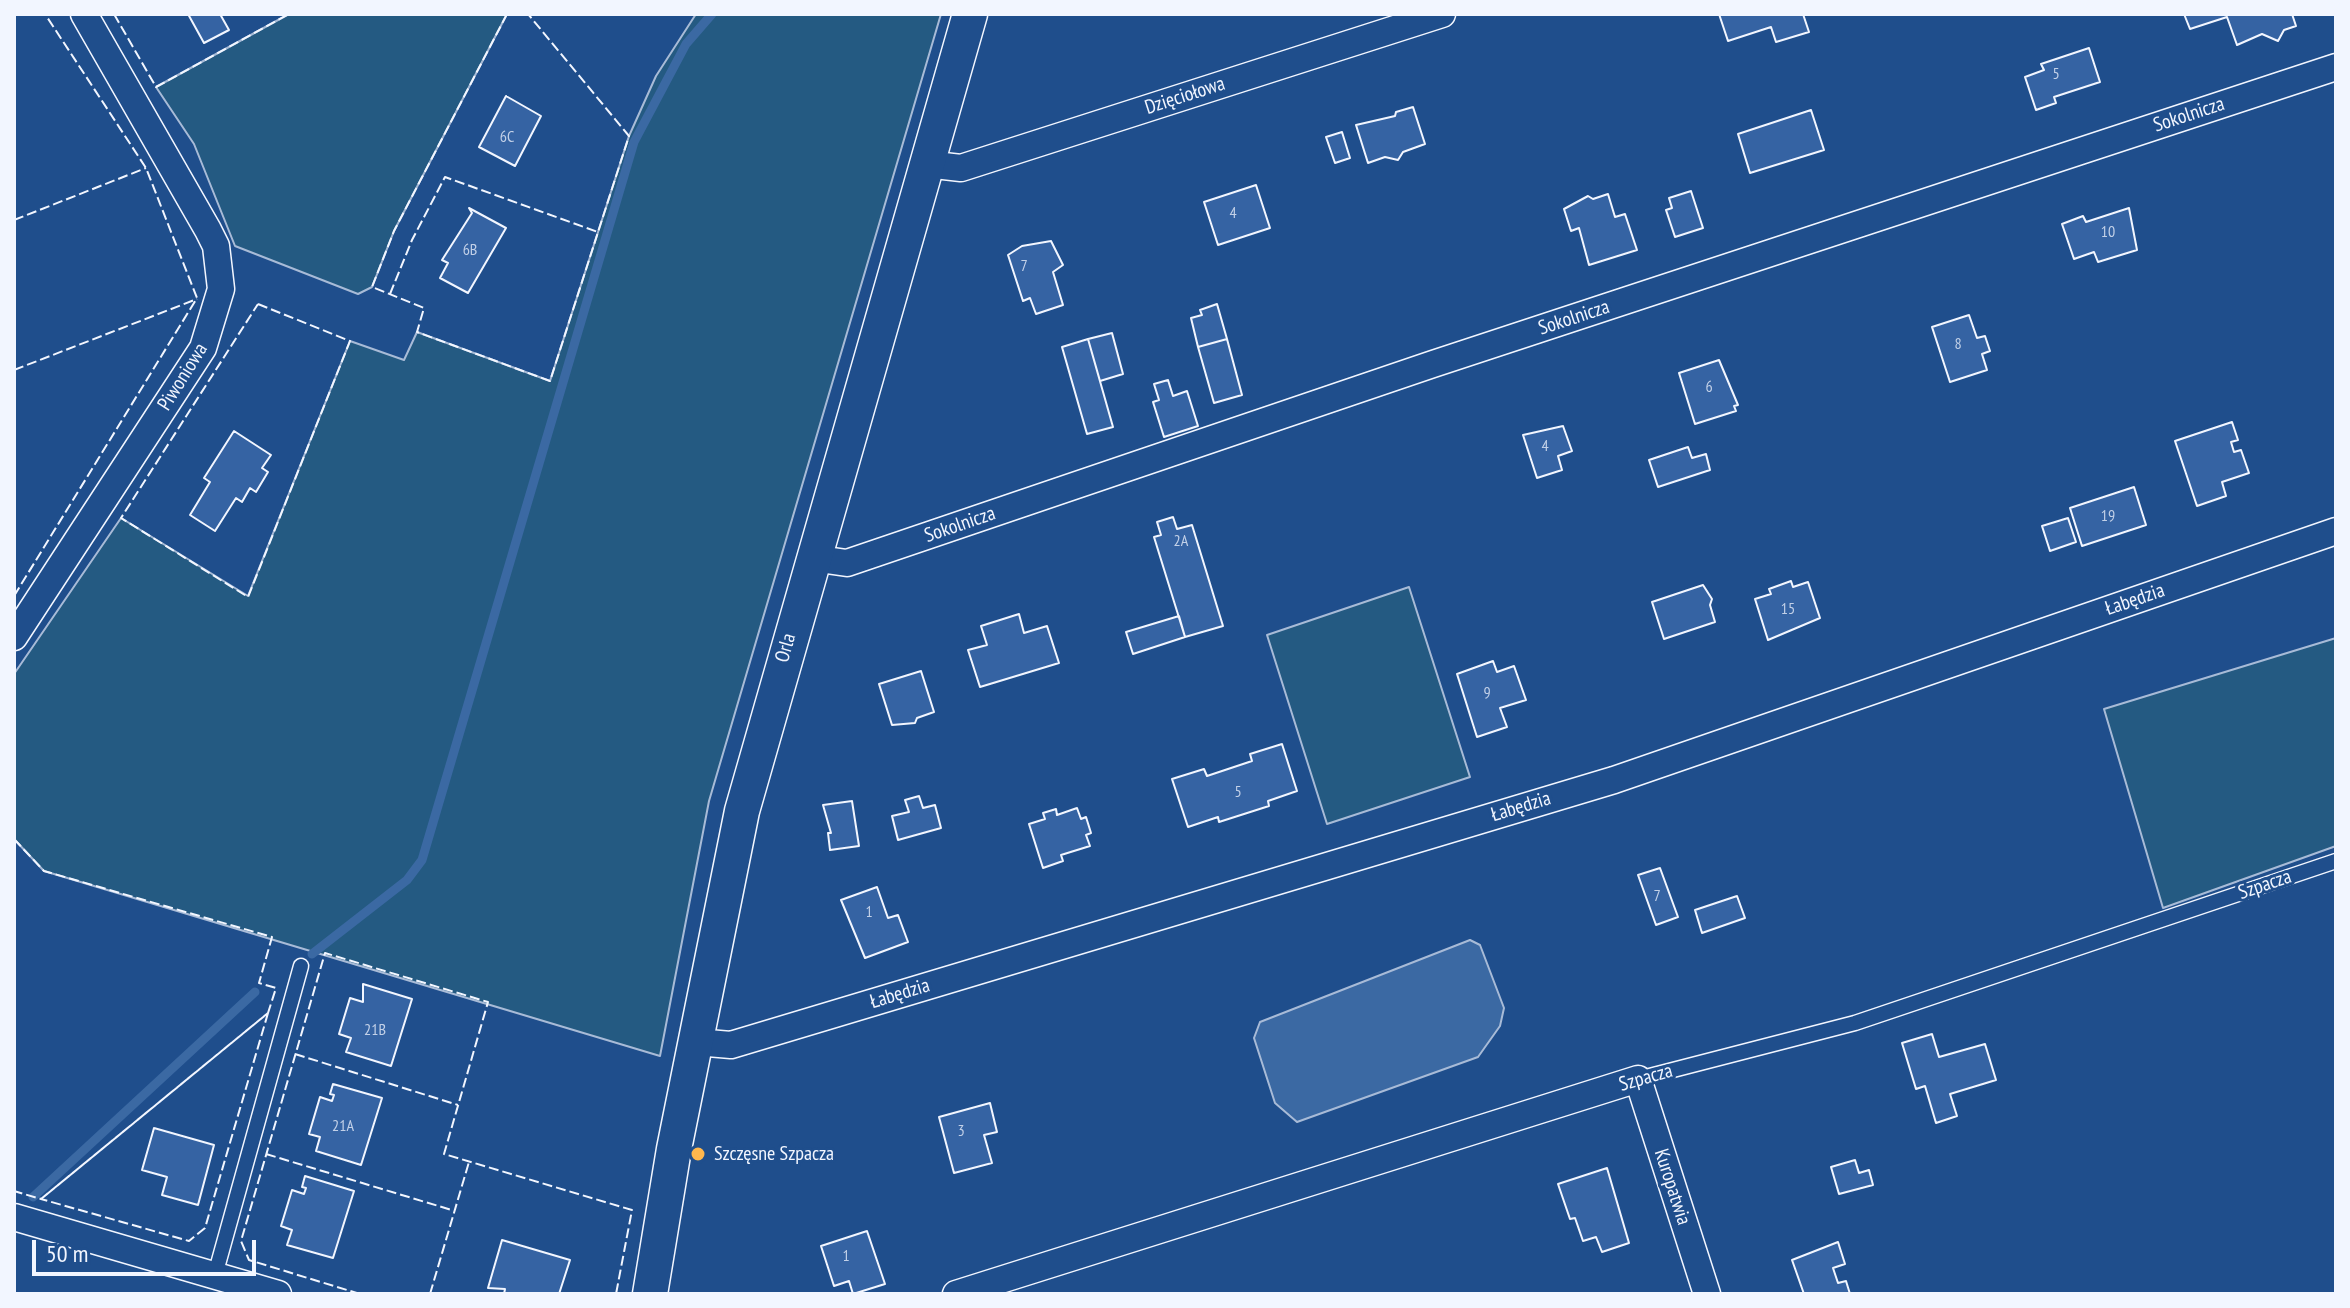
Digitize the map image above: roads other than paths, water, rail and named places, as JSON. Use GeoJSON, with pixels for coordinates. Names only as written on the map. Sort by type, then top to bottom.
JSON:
{"type":"FeatureCollection","features":[{"type":"Feature","properties":{"kind":"street","name":"Piwoniowa"},"geometry":{"type":"LineString","coordinates":[[14,637],[203,348],[221,289],[216,246],[84,14]]}},
{"type":"Feature","properties":{"kind":"street","name":"Orla"},"geometry":{"type":"LineString","coordinates":[[650,1294],[742,811],[970,14]]}},
{"type":"Feature","properties":{"kind":"street","name":"Dzięciołowa"},"geometry":{"type":"LineString","coordinates":[[926,164],[961,168],[1442,14]]}},
{"type":"Feature","properties":{"kind":"street","name":"Sokolnicza"},"geometry":{"type":"LineString","coordinates":[[812,558],[847,563],[1463,354],[2336,67]]}},
{"type":"Feature","properties":{"kind":"street","name":"Łabędzia"},"geometry":{"type":"LineString","coordinates":[[696,1042],[731,1045],[1614,780],[2336,531]]}},
{"type":"Feature","properties":{"kind":"street","name":"Szpacza"},"geometry":{"type":"LineString","coordinates":[[956,1294],[1638,1079]]}},
{"type":"Feature","properties":{"kind":"street","name":"Kuropatwia"},"geometry":{"type":"LineString","coordinates":[[1638,1079],[1707,1294]]}},
{"type":"Feature","properties":{"kind":"street"},"geometry":{"type":"LineString","coordinates":[[14,1217],[278,1294]]}},
{"type":"Feature","properties":{"kind":"lane","name":"Szpacza"},"geometry":{"type":"LineString","coordinates":[[1638,1079],[1855,1023],[2336,861]]}},
{"type":"Feature","properties":{"kind":"lane"},"geometry":{"type":"LineString","coordinates":[[215,1275],[301,966]]}},
{"type":"Feature","properties":{"kind":"waterway"},"geometry":{"type":"LineString","coordinates":[[312,954],[407,880],[422,860],[634,142],[686,44],[712,14]]}},
{"type":"Feature","properties":{"kind":"waterway"},"geometry":{"type":"LineString","coordinates":[[33,1197],[255,992]]}},
{"type":"Feature","properties":{"kind":"place","name":"Szczęsne Szpacza"},"geometry":{"type":"Point","coordinates":[698,1154]}}]}
